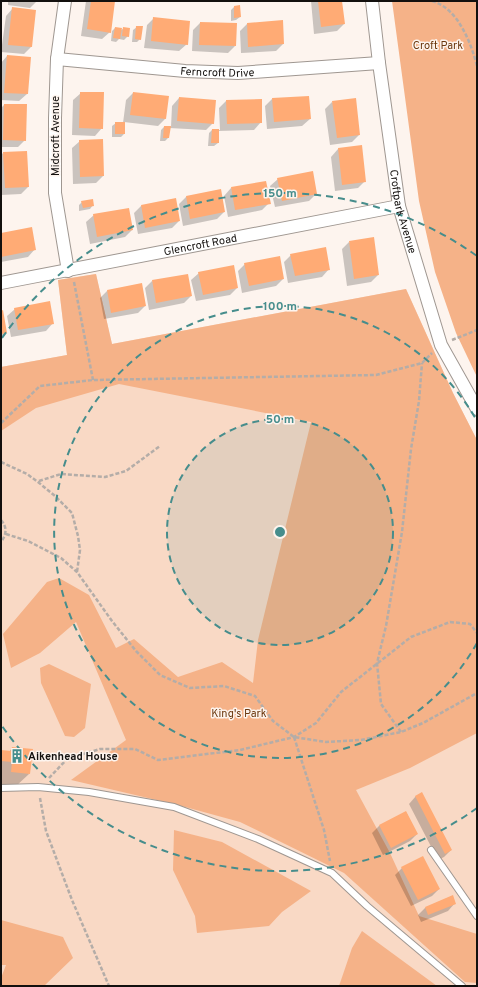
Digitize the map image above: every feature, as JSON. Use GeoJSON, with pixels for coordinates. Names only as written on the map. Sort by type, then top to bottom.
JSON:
{"type":"FeatureCollection","features":[{"type":"Feature","properties":{"kind":"street","name":"Midcroft Avenue"},"geometry":{"type":"LineString","coordinates":[[65,1],[56,59],[55,193],[70,270]]}},
{"type":"Feature","properties":{"kind":"street","name":"Croftpark Avenue"},"geometry":{"type":"LineString","coordinates":[[372,1],[399,206],[441,345],[477,408]]}},
{"type":"Feature","properties":{"kind":"street","name":"Ferncroft Drive"},"geometry":{"type":"LineString","coordinates":[[56,59],[185,71],[238,73],[379,63]]}},
{"type":"Feature","properties":{"kind":"street","name":"Glencroft Road"},"geometry":{"type":"LineString","coordinates":[[1,283],[399,206]]}},
{"type":"Feature","properties":{"kind":"lane"},"geometry":{"type":"LineString","coordinates":[[1,788],[38,788],[89,792],[174,807],[258,839],[332,873],[367,906],[462,986]]}},
{"type":"Feature","properties":{"kind":"lane"},"geometry":{"type":"LineString","coordinates":[[431,850],[477,916]]}},
{"type":"Feature","properties":{"kind":"path"},"geometry":{"type":"LineString","coordinates":[[432,1],[440,5],[462,26],[473,50],[477,66]]}},
{"type":"Feature","properties":{"kind":"path"},"geometry":{"type":"LineString","coordinates":[[70,270],[93,380]]}},
{"type":"Feature","properties":{"kind":"path"},"geometry":{"type":"LineString","coordinates":[[441,345],[477,330]]}},
{"type":"Feature","properties":{"kind":"path"},"geometry":{"type":"LineString","coordinates":[[1,423],[40,386],[93,380],[376,375],[422,363],[419,401],[411,448],[402,532],[386,626],[377,663],[381,704],[401,732]]}},
{"type":"Feature","properties":{"kind":"path"},"geometry":{"type":"LineString","coordinates":[[38,482],[61,474],[105,477],[126,471],[160,446]]}},
{"type":"Feature","properties":{"kind":"path"},"geometry":{"type":"LineString","coordinates":[[1,462],[27,474],[55,496],[72,513],[80,550],[77,572]]}},
{"type":"Feature","properties":{"kind":"path"},"geometry":{"type":"LineString","coordinates":[[1,520],[5,525],[6,534],[1,542]]}},
{"type":"Feature","properties":{"kind":"path"},"geometry":{"type":"LineString","coordinates":[[6,534],[28,541],[60,558],[77,572],[112,621],[136,651],[160,675],[190,688],[224,686],[256,696],[273,721],[294,736],[326,742],[361,740],[401,732],[423,723],[477,694]]}},
{"type":"Feature","properties":{"kind":"path"},"geometry":{"type":"LineString","coordinates":[[109,986],[72,900],[46,831],[38,788],[47,781],[67,759],[100,749],[135,750],[158,760],[240,750],[294,736],[316,723],[341,692],[411,637],[450,622],[470,624],[477,633]]}},
{"type":"Feature","properties":{"kind":"path"},"geometry":{"type":"LineString","coordinates":[[294,736],[324,830],[332,873]]}},
{"type":"Feature","properties":{"kind":"green space","name":"Croft Park"},"geometry":{"type":"Polygon","coordinates":[[[392,1],[477,1],[477,377],[456,333],[435,272],[419,201],[392,1]]]}},
{"type":"Feature","properties":{"kind":"green space","name":"King's Park"},"geometry":{"type":"Polygon","coordinates":[[[96,274],[112,344],[406,289],[453,393],[477,440],[477,986],[1,986],[1,367],[67,355],[58,280],[96,274]]]}},
{"type":"Feature","properties":{"kind":"green space"},"geometry":{"type":"Polygon","coordinates":[[[96,274],[112,344],[406,289],[453,393],[477,440],[477,733],[410,768],[356,790],[390,853],[419,916],[477,934],[477,983],[465,982],[344,873],[240,822],[178,805],[71,780],[126,740],[76,622],[40,653],[11,668],[3,634],[47,582],[59,578],[89,595],[116,648],[134,639],[178,677],[222,662],[253,683],[258,640],[311,422],[119,384],[36,408],[1,431],[1,367],[67,355],[58,280],[96,274]]]}},
{"type":"Feature","properties":{"kind":"green space"},"geometry":{"type":"Polygon","coordinates":[[[49,664],[91,684],[85,728],[74,737],[65,736],[41,683],[40,668],[49,664]]]}},
{"type":"Feature","properties":{"kind":"green space"},"geometry":{"type":"Polygon","coordinates":[[[174,830],[222,842],[311,891],[282,912],[269,926],[197,933],[195,916],[173,870],[174,830]]]}},
{"type":"Feature","properties":{"kind":"green space"},"geometry":{"type":"Polygon","coordinates":[[[1,920],[63,937],[73,958],[44,986],[1,986],[1,978],[6,965],[1,965],[1,920]]]}},
{"type":"Feature","properties":{"kind":"green space"},"geometry":{"type":"Polygon","coordinates":[[[362,931],[437,986],[339,986],[352,948],[362,931]]]}},
{"type":"Feature","properties":{"kind":"building"},"geometry":{"type":"Polygon","coordinates":[[[91,1],[115,1],[111,33],[87,29],[91,1]]]}},
{"type":"Feature","properties":{"kind":"building"},"geometry":{"type":"Polygon","coordinates":[[[318,1],[342,1],[345,24],[321,27],[318,1]]]}},
{"type":"Feature","properties":{"kind":"building"},"geometry":{"type":"Polygon","coordinates":[[[240,5],[241,17],[234,18],[234,6],[240,5]]]}},
{"type":"Feature","properties":{"kind":"building"},"geometry":{"type":"Polygon","coordinates":[[[12,7],[36,10],[32,47],[8,45],[12,7]]]}},
{"type":"Feature","properties":{"kind":"building"},"geometry":{"type":"Polygon","coordinates":[[[153,17],[190,21],[188,45],[151,41],[153,17]]]}},
{"type":"Feature","properties":{"kind":"building"},"geometry":{"type":"Polygon","coordinates":[[[283,20],[284,44],[248,47],[247,23],[283,20]]]}},
{"type":"Feature","properties":{"kind":"building"},"geometry":{"type":"Polygon","coordinates":[[[200,22],[237,23],[236,46],[199,45],[200,22]]]}},
{"type":"Feature","properties":{"kind":"building"},"geometry":{"type":"Polygon","coordinates":[[[136,26],[143,26],[141,40],[135,39],[136,26]]]}},
{"type":"Feature","properties":{"kind":"building"},"geometry":{"type":"Polygon","coordinates":[[[115,27],[122,28],[120,39],[113,38],[115,27]]]}},
{"type":"Feature","properties":{"kind":"building"},"geometry":{"type":"Polygon","coordinates":[[[123,27],[130,28],[129,37],[122,36],[123,27]]]}},
{"type":"Feature","properties":{"kind":"building"},"geometry":{"type":"Polygon","coordinates":[[[7,55],[31,57],[28,94],[4,93],[7,55]]]}},
{"type":"Feature","properties":{"kind":"building"},"geometry":{"type":"Polygon","coordinates":[[[80,92],[104,92],[103,129],[79,128],[80,92]]]}},
{"type":"Feature","properties":{"kind":"building"},"geometry":{"type":"Polygon","coordinates":[[[133,92],[169,96],[166,119],[130,115],[133,92]]]}},
{"type":"Feature","properties":{"kind":"building"},"geometry":{"type":"Polygon","coordinates":[[[309,96],[311,119],[274,122],[272,98],[309,96]]]}},
{"type":"Feature","properties":{"kind":"building"},"geometry":{"type":"Polygon","coordinates":[[[179,97],[216,100],[214,124],[177,121],[179,97]]]}},
{"type":"Feature","properties":{"kind":"building"},"geometry":{"type":"Polygon","coordinates":[[[356,98],[360,135],[337,138],[332,101],[356,98]]]}},
{"type":"Feature","properties":{"kind":"building"},"geometry":{"type":"Polygon","coordinates":[[[262,99],[262,123],[227,124],[226,100],[262,99]]]}},
{"type":"Feature","properties":{"kind":"building"},"geometry":{"type":"Polygon","coordinates":[[[4,104],[27,104],[26,141],[3,140],[4,104]]]}},
{"type":"Feature","properties":{"kind":"building"},"geometry":{"type":"Polygon","coordinates":[[[115,122],[125,122],[125,134],[115,134],[115,122]]]}},
{"type":"Feature","properties":{"kind":"building"},"geometry":{"type":"Polygon","coordinates":[[[164,126],[171,126],[169,138],[163,138],[164,126]]]}},
{"type":"Feature","properties":{"kind":"building"},"geometry":{"type":"Polygon","coordinates":[[[212,129],[219,129],[219,143],[211,143],[212,129]]]}},
{"type":"Feature","properties":{"kind":"building"},"geometry":{"type":"Polygon","coordinates":[[[103,139],[104,176],[80,177],[79,140],[103,139]]]}},
{"type":"Feature","properties":{"kind":"building"},"geometry":{"type":"Polygon","coordinates":[[[362,145],[366,182],[342,185],[338,148],[362,145]]]}},
{"type":"Feature","properties":{"kind":"building"},"geometry":{"type":"Polygon","coordinates":[[[27,151],[29,187],[5,188],[3,152],[27,151]]]}},
{"type":"Feature","properties":{"kind":"building"},"geometry":{"type":"Polygon","coordinates":[[[313,171],[317,194],[282,201],[277,178],[313,171]]]}},
{"type":"Feature","properties":{"kind":"building"},"geometry":{"type":"Polygon","coordinates":[[[266,181],[271,204],[235,210],[231,187],[266,181]]]}},
{"type":"Feature","properties":{"kind":"building"},"geometry":{"type":"Polygon","coordinates":[[[221,189],[225,212],[190,219],[186,196],[221,189]]]}},
{"type":"Feature","properties":{"kind":"building"},"geometry":{"type":"Polygon","coordinates":[[[176,198],[180,221],[145,228],[141,205],[176,198]]]}},
{"type":"Feature","properties":{"kind":"building"},"geometry":{"type":"Polygon","coordinates":[[[93,199],[94,206],[83,208],[81,201],[93,199]]]}},
{"type":"Feature","properties":{"kind":"building"},"geometry":{"type":"Polygon","coordinates":[[[129,208],[133,230],[97,237],[93,214],[129,208]]]}},
{"type":"Feature","properties":{"kind":"building"},"geometry":{"type":"Polygon","coordinates":[[[32,227],[36,250],[1,257],[1,233],[32,227]]]}},
{"type":"Feature","properties":{"kind":"building"},"geometry":{"type":"Polygon","coordinates":[[[374,237],[379,275],[354,279],[349,241],[374,237]]]}},
{"type":"Feature","properties":{"kind":"building"},"geometry":{"type":"Polygon","coordinates":[[[326,247],[330,270],[295,276],[290,254],[326,247]]]}},
{"type":"Feature","properties":{"kind":"building"},"geometry":{"type":"Polygon","coordinates":[[[280,256],[284,279],[249,286],[244,263],[280,256]]]}},
{"type":"Feature","properties":{"kind":"building"},"geometry":{"type":"Polygon","coordinates":[[[234,265],[238,288],[203,295],[198,272],[234,265]]]}},
{"type":"Feature","properties":{"kind":"building"},"geometry":{"type":"Polygon","coordinates":[[[188,274],[192,296],[156,303],[152,280],[188,274]]]}},
{"type":"Feature","properties":{"kind":"building"},"geometry":{"type":"Polygon","coordinates":[[[142,283],[146,306],[111,313],[107,290],[142,283]]]}},
{"type":"Feature","properties":{"kind":"building"},"geometry":{"type":"Polygon","coordinates":[[[50,301],[54,324],[18,330],[14,308],[50,301]]]}},
{"type":"Feature","properties":{"kind":"building"},"geometry":{"type":"Polygon","coordinates":[[[3,310],[7,333],[1,334],[1,311],[3,310]]]}},
{"type":"Feature","properties":{"kind":"building","name":"Aikenhead House"},"geometry":{"type":"Polygon","coordinates":[[[12,747],[33,749],[30,774],[11,772],[12,762],[1,761],[1,750],[11,751],[12,747]]]}},
{"type":"Feature","properties":{"kind":"building"},"geometry":{"type":"Polygon","coordinates":[[[422,792],[452,850],[445,854],[415,796],[422,792]]]}},
{"type":"Feature","properties":{"kind":"building"},"geometry":{"type":"Polygon","coordinates":[[[406,811],[418,834],[391,848],[379,825],[406,811]]]}},
{"type":"Feature","properties":{"kind":"building"},"geometry":{"type":"Polygon","coordinates":[[[423,856],[440,889],[418,900],[401,867],[423,856]]]}},
{"type":"Feature","properties":{"kind":"building"},"geometry":{"type":"Polygon","coordinates":[[[453,895],[456,904],[428,915],[425,907],[453,895]]]}},
{"type":"Feature","properties":{"kind":"place","name":"Aikenhead House"},"geometry":{"type":"Point","coordinates":[17,756]}}]}
